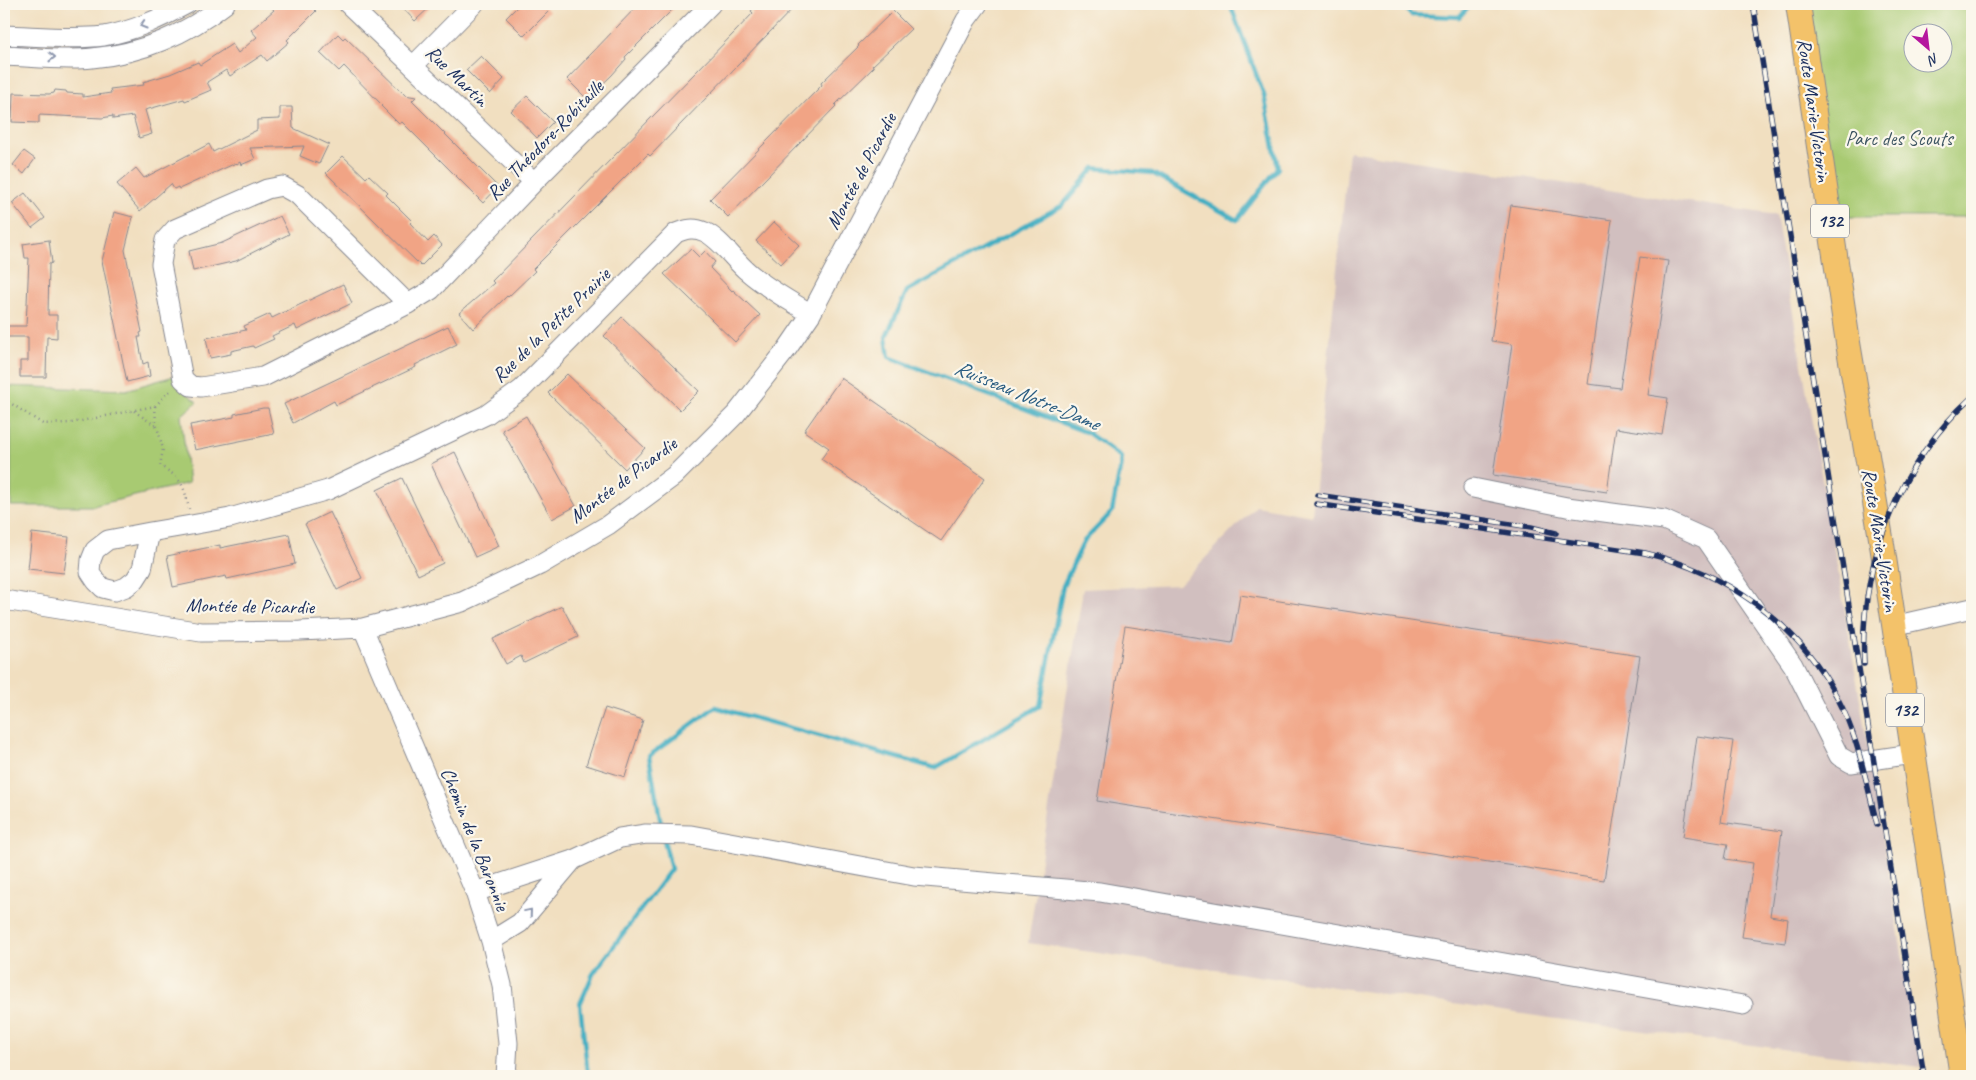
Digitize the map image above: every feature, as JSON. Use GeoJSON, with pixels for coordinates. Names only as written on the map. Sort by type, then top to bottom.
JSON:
{"type":"FeatureCollection","features":[{"type":"Feature","properties":{"kind":"main road","name":"Route Marie-Victorin"},"geometry":{"type":"LineString","coordinates":[[1798,4],[1848,343],[1881,538],[1912,754],[1962,1076]]}},
{"type":"Feature","properties":{"kind":"street"},"geometry":{"type":"LineString","coordinates":[[4,35],[104,36],[150,23],[187,4]]}},
{"type":"Feature","properties":{"kind":"street"},"geometry":{"type":"LineString","coordinates":[[4,56],[91,58],[133,51],[168,39],[225,4]]}},
{"type":"Feature","properties":{"kind":"street","name":"Rue Martin"},"geometry":{"type":"LineString","coordinates":[[348,4],[534,182]]}},
{"type":"Feature","properties":{"kind":"street"},"geometry":{"type":"LineString","coordinates":[[413,66],[474,4]]}},
{"type":"Feature","properties":{"kind":"street","name":"Rue Théodore-Robitaille"},"geometry":{"type":"LineString","coordinates":[[183,379],[191,386],[201,387],[262,377],[408,304],[431,290],[534,182],[711,4]]}},
{"type":"Feature","properties":{"kind":"street","name":"Montée de Picardie"},"geometry":{"type":"LineString","coordinates":[[4,600],[202,632],[363,628],[462,602],[540,565],[608,525],[674,476],[736,414],[787,349],[810,314],[966,20],[978,4]]}},
{"type":"Feature","properties":{"kind":"street"},"geometry":{"type":"LineString","coordinates":[[183,379],[161,264],[165,240],[176,229],[267,189],[282,186],[298,195],[408,304]]}},
{"type":"Feature","properties":{"kind":"street","name":"Rue de la Petite Prairie"},"geometry":{"type":"LineString","coordinates":[[150,532],[230,518],[328,490],[486,415],[522,389],[676,233],[690,227],[706,232],[728,251],[746,271],[810,314]]}},
{"type":"Feature","properties":{"kind":"street"},"geometry":{"type":"LineString","coordinates":[[1473,488],[1567,507],[1664,520],[1706,539],[1793,665],[1839,756],[1851,762],[1912,754]]}},
{"type":"Feature","properties":{"kind":"street"},"geometry":{"type":"LineString","coordinates":[[1893,626],[1972,608]]}},
{"type":"Feature","properties":{"kind":"street","name":"Chemin de la Baronnie"},"geometry":{"type":"LineString","coordinates":[[363,628],[475,892],[491,941],[502,985],[508,1043],[506,1076]]}},
{"type":"Feature","properties":{"kind":"street"},"geometry":{"type":"LineString","coordinates":[[475,892],[573,860],[620,838],[646,834],[691,835],[914,876],[1100,892],[1743,1006]]}},
{"type":"Feature","properties":{"kind":"street"},"geometry":{"type":"LineString","coordinates":[[491,941],[520,923],[573,860]]}},
{"type":"Feature","properties":{"kind":"path"},"geometry":{"type":"LineString","coordinates":[[4,399],[43,424],[71,423],[155,406],[183,379]]}},
{"type":"Feature","properties":{"kind":"path"},"geometry":{"type":"LineString","coordinates":[[155,406],[157,427],[163,449],[160,466],[174,474],[185,489],[191,525]]}},
{"type":"Feature","properties":{"kind":"path"},"geometry":{"type":"LineString","coordinates":[[134,411],[157,427]]}},
{"type":"Feature","properties":{"kind":"shaded area"},"geometry":{"type":"Polygon","coordinates":[[[1349,151],[1776,215],[1853,658],[1921,1067],[1620,1028],[1028,943],[1083,589],[1179,585],[1256,506],[1312,516],[1349,151]]]}},
{"type":"Feature","properties":{"kind":"green space","name":"Parc des Scouts"},"geometry":{"type":"Polygon","coordinates":[[[1804,4],[1972,4],[1972,217],[1836,217],[1804,4]]]}},
{"type":"Feature","properties":{"kind":"green space"},"geometry":{"type":"Polygon","coordinates":[[[174,376],[174,382],[197,402],[181,416],[189,483],[93,506],[11,506],[11,425],[4,412],[4,386],[126,390],[174,376]]]}},
{"type":"Feature","properties":{"kind":"building"},"geometry":{"type":"Polygon","coordinates":[[[268,4],[309,4],[316,11],[287,40],[289,42],[267,61],[262,55],[230,76],[226,70],[207,82],[211,90],[185,101],[184,99],[145,110],[152,134],[139,138],[133,116],[113,119],[113,116],[102,118],[39,115],[39,123],[12,122],[13,93],[49,94],[54,93],[55,90],[83,94],[83,97],[111,93],[110,89],[144,85],[143,82],[170,74],[198,62],[200,65],[232,44],[238,53],[257,37],[251,30],[274,10],[268,4]]]}},
{"type":"Feature","properties":{"kind":"building"},"geometry":{"type":"Polygon","coordinates":[[[399,4],[433,4],[415,21],[399,4]]]}},
{"type":"Feature","properties":{"kind":"building"},"geometry":{"type":"Polygon","coordinates":[[[520,4],[541,4],[549,11],[524,36],[506,18],[520,4]]]}},
{"type":"Feature","properties":{"kind":"building"},"geometry":{"type":"Polygon","coordinates":[[[639,4],[678,4],[625,57],[626,59],[612,75],[587,99],[567,79],[639,4]]]}},
{"type":"Feature","properties":{"kind":"building"},"geometry":{"type":"Polygon","coordinates":[[[757,4],[797,4],[650,156],[648,154],[533,269],[535,271],[473,329],[459,313],[494,283],[492,281],[753,13],[751,11],[757,4]]]}},
{"type":"Feature","properties":{"kind":"building"},"geometry":{"type":"Polygon","coordinates":[[[893,11],[911,29],[872,66],[874,67],[728,217],[710,199],[893,11]]]}},
{"type":"Feature","properties":{"kind":"building"},"geometry":{"type":"Polygon","coordinates":[[[338,34],[343,39],[345,37],[405,95],[416,97],[412,101],[498,187],[483,203],[402,122],[399,124],[344,66],[339,71],[320,53],[338,34]]]}},
{"type":"Feature","properties":{"kind":"building"},"geometry":{"type":"Polygon","coordinates":[[[481,56],[504,79],[490,94],[466,70],[481,56]]]}},
{"type":"Feature","properties":{"kind":"building"},"geometry":{"type":"Polygon","coordinates":[[[527,96],[553,122],[537,138],[511,111],[527,96]]]}},
{"type":"Feature","properties":{"kind":"building"},"geometry":{"type":"Polygon","coordinates":[[[280,107],[292,107],[293,128],[330,145],[328,145],[319,164],[300,156],[304,146],[250,148],[255,159],[241,165],[240,162],[236,163],[179,189],[178,187],[174,189],[171,184],[140,211],[117,184],[136,168],[144,178],[209,144],[213,152],[257,130],[257,120],[280,119],[280,107]]]}},
{"type":"Feature","properties":{"kind":"building"},"geometry":{"type":"Polygon","coordinates":[[[24,151],[35,159],[24,174],[13,165],[24,151]]]}},
{"type":"Feature","properties":{"kind":"building"},"geometry":{"type":"Polygon","coordinates":[[[343,156],[366,178],[369,175],[388,193],[386,195],[412,221],[410,223],[428,242],[434,236],[442,245],[421,266],[326,173],[343,156]]]}},
{"type":"Feature","properties":{"kind":"building"},"geometry":{"type":"Polygon","coordinates":[[[25,193],[45,218],[32,228],[12,203],[25,193]]]}},
{"type":"Feature","properties":{"kind":"building"},"geometry":{"type":"Polygon","coordinates":[[[1511,205],[1612,220],[1588,384],[1620,388],[1640,257],[1668,261],[1648,395],[1668,398],[1662,435],[1616,428],[1607,492],[1493,475],[1512,344],[1491,341],[1511,205]]]}},
{"type":"Feature","properties":{"kind":"building"},"geometry":{"type":"Polygon","coordinates":[[[114,212],[133,217],[125,250],[142,332],[140,333],[141,337],[138,337],[143,364],[148,362],[150,376],[127,382],[102,261],[114,212]]]}},
{"type":"Feature","properties":{"kind":"building"},"geometry":{"type":"Polygon","coordinates":[[[280,216],[289,234],[236,261],[193,271],[189,251],[222,243],[280,216]]]}},
{"type":"Feature","properties":{"kind":"building"},"geometry":{"type":"Polygon","coordinates":[[[774,222],[799,245],[781,264],[756,241],[774,222]]]}},
{"type":"Feature","properties":{"kind":"building"},"geometry":{"type":"Polygon","coordinates":[[[49,240],[52,263],[49,264],[48,315],[57,315],[57,338],[47,337],[46,377],[20,377],[20,361],[28,361],[28,337],[4,337],[4,326],[26,326],[29,258],[25,258],[23,244],[49,240]]]}},
{"type":"Feature","properties":{"kind":"building"},"geometry":{"type":"Polygon","coordinates":[[[691,249],[699,257],[705,251],[715,262],[710,268],[732,291],[760,315],[735,342],[664,274],[691,249]]]}},
{"type":"Feature","properties":{"kind":"building"},"geometry":{"type":"Polygon","coordinates":[[[343,284],[352,303],[297,330],[295,325],[272,336],[274,339],[254,348],[253,346],[231,351],[231,354],[210,358],[206,338],[246,330],[244,326],[270,314],[272,318],[343,284]]]}},
{"type":"Feature","properties":{"kind":"building"},"geometry":{"type":"Polygon","coordinates":[[[622,317],[699,391],[680,410],[604,336],[622,317]]]}},
{"type":"Feature","properties":{"kind":"building"},"geometry":{"type":"Polygon","coordinates":[[[448,326],[457,344],[415,365],[416,367],[336,405],[334,401],[293,423],[284,404],[448,326]]]}},
{"type":"Feature","properties":{"kind":"building"},"geometry":{"type":"Polygon","coordinates":[[[567,374],[645,448],[625,469],[548,393],[567,374]]]}},
{"type":"Feature","properties":{"kind":"building"},"geometry":{"type":"Polygon","coordinates":[[[841,378],[985,478],[941,541],[821,459],[829,448],[804,431],[841,378]]]}},
{"type":"Feature","properties":{"kind":"building"},"geometry":{"type":"Polygon","coordinates":[[[268,408],[274,434],[195,450],[190,425],[234,417],[234,414],[268,408]]]}},
{"type":"Feature","properties":{"kind":"building"},"geometry":{"type":"Polygon","coordinates":[[[526,416],[576,506],[552,519],[502,430],[526,416]]]}},
{"type":"Feature","properties":{"kind":"building"},"geometry":{"type":"Polygon","coordinates":[[[455,452],[499,546],[475,557],[431,464],[455,452]]]}},
{"type":"Feature","properties":{"kind":"building"},"geometry":{"type":"Polygon","coordinates":[[[402,478],[443,563],[418,575],[377,490],[402,478]]]}},
{"type":"Feature","properties":{"kind":"building"},"geometry":{"type":"Polygon","coordinates":[[[330,512],[362,578],[337,590],[305,524],[330,512]]]}},
{"type":"Feature","properties":{"kind":"building"},"geometry":{"type":"Polygon","coordinates":[[[32,533],[69,537],[64,573],[28,569],[32,533]]]}},
{"type":"Feature","properties":{"kind":"building"},"geometry":{"type":"Polygon","coordinates":[[[289,534],[295,564],[227,579],[226,576],[173,587],[167,556],[220,545],[220,548],[289,534]]]}},
{"type":"Feature","properties":{"kind":"building"},"geometry":{"type":"Polygon","coordinates":[[[1240,595],[1640,656],[1604,880],[1097,801],[1125,626],[1232,643],[1240,595]]]}},
{"type":"Feature","properties":{"kind":"building"},"geometry":{"type":"Polygon","coordinates":[[[562,606],[578,637],[524,663],[521,656],[506,664],[493,639],[562,606]]]}},
{"type":"Feature","properties":{"kind":"building"},"geometry":{"type":"Polygon","coordinates":[[[605,708],[643,720],[625,777],[586,765],[605,708]]]}},
{"type":"Feature","properties":{"kind":"building"},"geometry":{"type":"Polygon","coordinates":[[[1697,736],[1733,741],[1721,822],[1782,831],[1770,916],[1788,919],[1785,943],[1742,937],[1753,863],[1725,859],[1728,844],[1683,837],[1697,736]]]}},
{"type":"Feature","properties":{"kind":"waterway","name":"Ruisseau Notre-Dame"},"geometry":{"type":"LineString","coordinates":[[662,830],[649,756],[715,707],[935,768],[1040,706],[1063,586],[1084,541],[1112,512],[1122,458],[1088,433],[889,357],[886,337],[907,291],[1063,205],[1094,168],[1152,173],[1237,220],[1278,168],[1264,95],[1230,4]]}},
{"type":"Feature","properties":{"kind":"waterway","name":"Ruisseau Notre-Dame"},"geometry":{"type":"LineString","coordinates":[[1401,4],[1411,15],[1459,17],[1471,4]]}},
{"type":"Feature","properties":{"kind":"waterway","name":"Ruisseau Notre-Dame"},"geometry":{"type":"LineString","coordinates":[[588,1076],[580,1004],[593,974],[671,869],[664,840]]}},
{"type":"Feature","properties":{"kind":"railway"},"geometry":{"type":"LineString","coordinates":[[1753,4],[1924,1076]]}},
{"type":"Feature","properties":{"kind":"railway"},"geometry":{"type":"LineString","coordinates":[[1864,664],[1864,627],[1868,590],[1876,554],[1888,518],[1904,485],[1923,453],[1946,424],[1972,397]]}},
{"type":"Feature","properties":{"kind":"railway"},"geometry":{"type":"LineString","coordinates":[[1317,495],[1531,527],[1556,533]]}},
{"type":"Feature","properties":{"kind":"railway"},"geometry":{"type":"LineString","coordinates":[[1316,504],[1645,553],[1703,573],[1731,587],[1780,624],[1802,646],[1821,670],[1837,697],[1851,727],[1877,824]]}}]}
